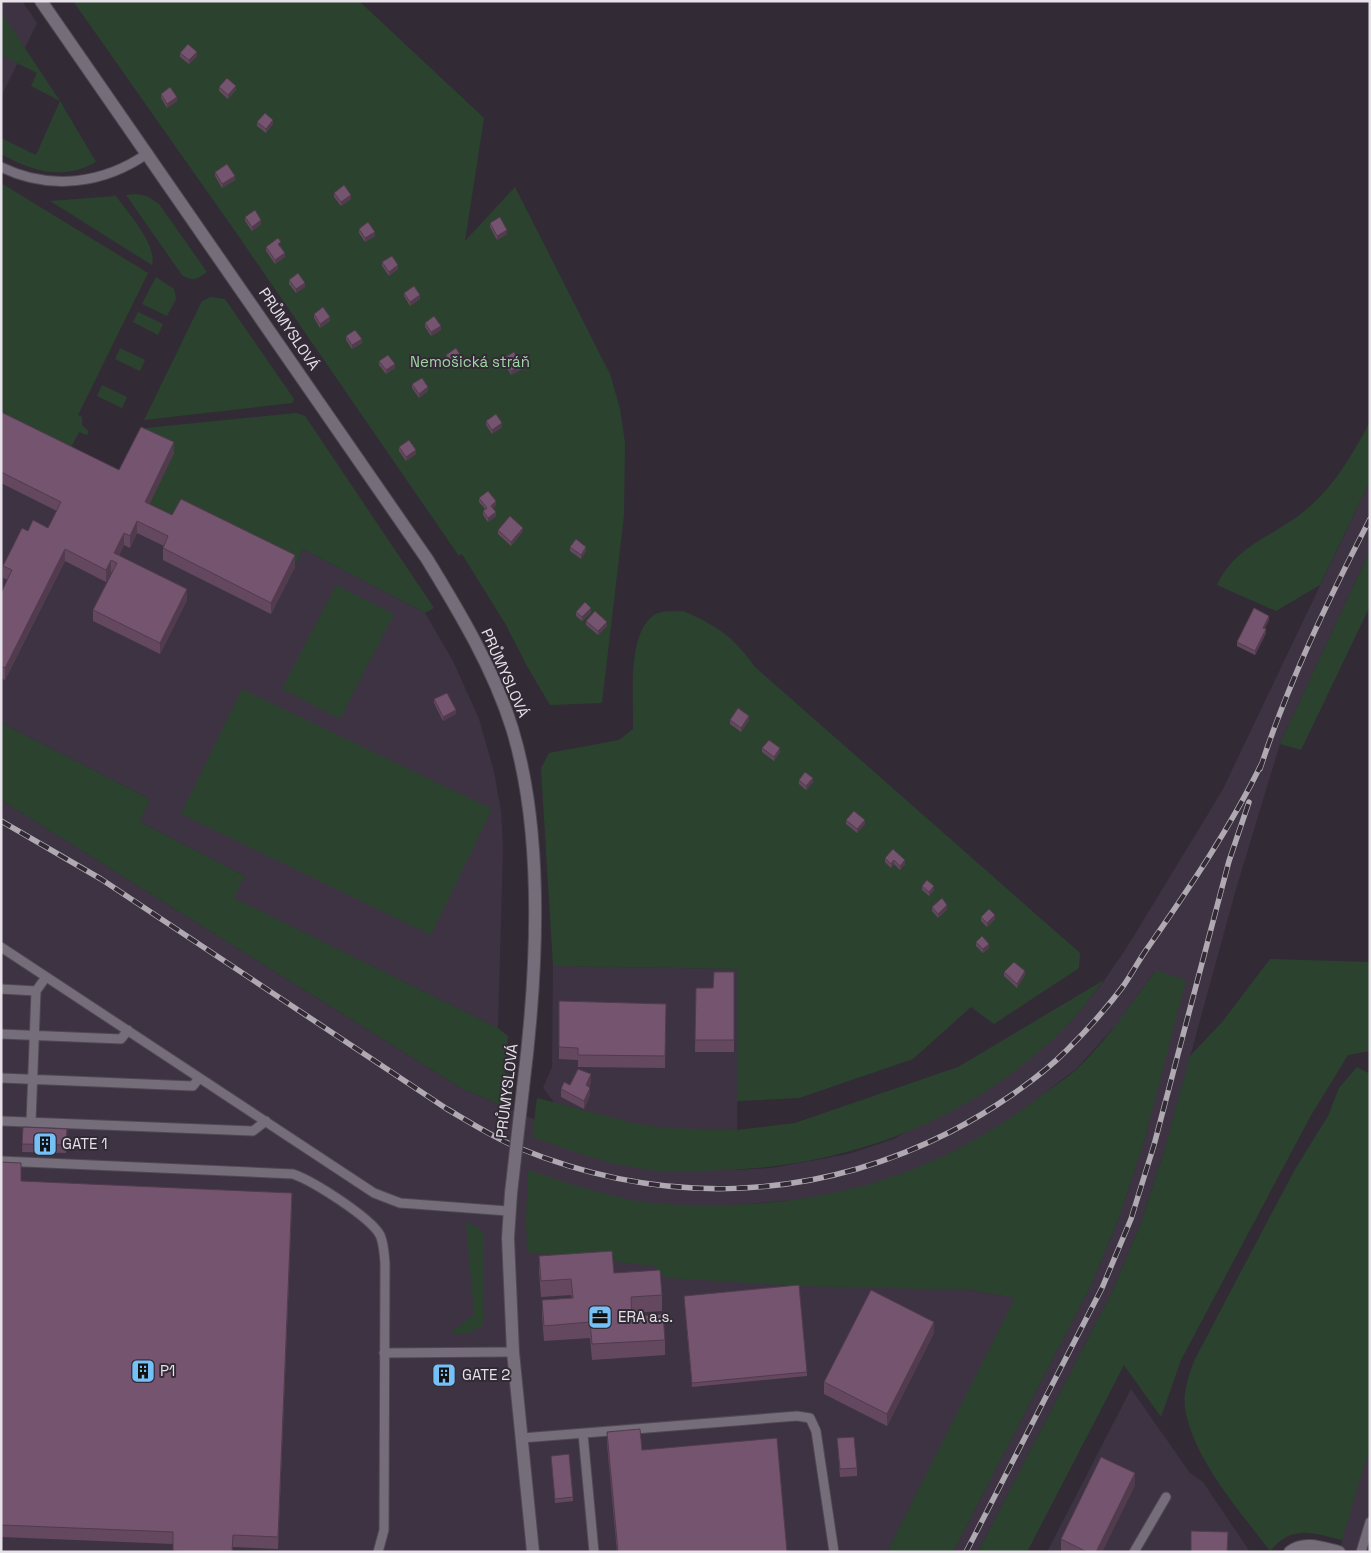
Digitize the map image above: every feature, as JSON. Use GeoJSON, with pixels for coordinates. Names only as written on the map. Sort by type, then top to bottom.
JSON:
{"type":"FeatureCollection","features":[{"type":"Feature","properties":{"kind":"street","name":"PRŮMYSLOVÁ"},"geometry":{"type":"LineString","coordinates":[[41,1],[148,153],[427,559],[457,609],[502,702],[512,728],[529,813],[534,865],[535,907],[529,1037],[508,1212],[513,1352],[534,1552]]}},
{"type":"Feature","properties":{"kind":"street"},"geometry":{"type":"LineString","coordinates":[[1290,1552],[1296,1547],[1308,1546],[1339,1552]]}},
{"type":"Feature","properties":{"kind":"lane"},"geometry":{"type":"LineString","coordinates":[[1,167],[41,182],[72,182],[91,179],[123,168],[148,153]]}},
{"type":"Feature","properties":{"kind":"lane"},"geometry":{"type":"LineString","coordinates":[[1,947],[266,1122],[387,1199],[412,1204],[508,1212]]}},
{"type":"Feature","properties":{"kind":"lane"},"geometry":{"type":"LineString","coordinates":[[31,1122],[36,991],[46,977]]}},
{"type":"Feature","properties":{"kind":"lane"},"geometry":{"type":"LineString","coordinates":[[1,990],[36,991]]}},
{"type":"Feature","properties":{"kind":"lane"},"geometry":{"type":"LineString","coordinates":[[1,1034],[121,1039],[128,1030]]}},
{"type":"Feature","properties":{"kind":"lane"},"geometry":{"type":"LineString","coordinates":[[1,1078],[193,1086],[199,1078]]}},
{"type":"Feature","properties":{"kind":"lane"},"geometry":{"type":"LineString","coordinates":[[1,1121],[253,1131],[266,1122]]}},
{"type":"Feature","properties":{"kind":"lane"},"geometry":{"type":"LineString","coordinates":[[1,1161],[278,1172],[304,1178],[363,1218],[380,1237],[385,1262],[384,1530],[378,1552]]}},
{"type":"Feature","properties":{"kind":"lane"},"geometry":{"type":"LineString","coordinates":[[384,1353],[513,1352]]}},
{"type":"Feature","properties":{"kind":"lane"},"geometry":{"type":"LineString","coordinates":[[522,1438],[797,1416],[810,1418],[816,1431],[834,1552]]}},
{"type":"Feature","properties":{"kind":"lane"},"geometry":{"type":"LineString","coordinates":[[583,1434],[594,1552]]}},
{"type":"Feature","properties":{"kind":"lane"},"geometry":{"type":"LineString","coordinates":[[1134,1552],[1166,1497]]}},
{"type":"Feature","properties":{"kind":"lane"},"geometry":{"type":"LineString","coordinates":[[1361,1552],[1370,1522]]}},
{"type":"Feature","properties":{"kind":"shaded area"},"geometry":{"type":"Polygon","coordinates":[[[1,1],[22,1],[37,23],[1,97],[1,1]]]}},
{"type":"Feature","properties":{"kind":"shaded area"},"geometry":{"type":"Polygon","coordinates":[[[1,424],[119,482],[175,453],[145,513],[295,567],[303,549],[425,613],[453,661],[479,719],[494,772],[501,811],[503,846],[498,1028],[233,898],[245,876],[140,822],[150,799],[1,723],[1,424]]]}},
{"type":"Feature","properties":{"kind":"shaded area"},"geometry":{"type":"Polygon","coordinates":[[[1370,481],[1370,550],[1280,744],[1236,889],[1165,1148],[1141,1223],[1112,1292],[978,1552],[953,1552],[1092,1283],[1120,1215],[1144,1141],[1185,980],[1155,971],[1117,1024],[1077,1068],[1018,1114],[956,1152],[915,1170],[873,1185],[814,1198],[737,1205],[971,1290],[1016,1298],[887,1552],[1,1552],[1,800],[461,1088],[547,1125],[553,1101],[543,1088],[552,1067],[553,966],[738,969],[737,1170],[772,1168],[849,1154],[894,1139],[1034,1055],[1073,1019],[1104,981],[1129,944],[1222,791],[1370,481]]]}},
{"type":"Feature","properties":{"kind":"shaded area"},"geometry":{"type":"Polygon","coordinates":[[[1131,1389],[1190,1473],[1203,1482],[1250,1552],[1047,1552],[1131,1389]]]}},
{"type":"Feature","properties":{"kind":"shaded area"},"geometry":{"type":"Polygon","coordinates":[[[1370,1446],[1370,1552],[1340,1552],[1344,1529],[1370,1446]]]}},
{"type":"Feature","properties":{"kind":"green space","name":"Nemošická stráň"},"geometry":{"type":"Polygon","coordinates":[[[73,1],[359,1],[484,118],[465,241],[515,187],[610,374],[620,409],[625,443],[624,515],[602,703],[550,705],[506,625],[462,554],[459,556],[235,231],[73,1]]]}},
{"type":"Feature","properties":{"kind":"green space"},"geometry":{"type":"Polygon","coordinates":[[[1,12],[60,101],[31,86],[37,73],[1,55],[1,12]]]}},
{"type":"Feature","properties":{"kind":"green space"},"geometry":{"type":"Polygon","coordinates":[[[60,101],[96,162],[71,171],[47,172],[24,165],[1,154],[1,138],[36,155],[60,101]]]}},
{"type":"Feature","properties":{"kind":"green space"},"geometry":{"type":"Polygon","coordinates":[[[1,183],[148,273],[78,415],[82,417],[82,425],[89,432],[87,435],[79,432],[66,457],[1,424],[1,183]]]}},
{"type":"Feature","properties":{"kind":"green space"},"geometry":{"type":"Polygon","coordinates":[[[126,195],[147,196],[159,204],[207,272],[195,279],[182,275],[126,195]]]}},
{"type":"Feature","properties":{"kind":"green space"},"geometry":{"type":"Polygon","coordinates":[[[116,196],[146,238],[152,257],[152,265],[50,201],[116,196]]]}},
{"type":"Feature","properties":{"kind":"green space"},"geometry":{"type":"Polygon","coordinates":[[[156,277],[174,289],[176,299],[167,316],[142,304],[156,277]]]}},
{"type":"Feature","properties":{"kind":"green space"},"geometry":{"type":"Polygon","coordinates":[[[211,297],[225,299],[294,399],[292,403],[144,420],[202,301],[211,297]]]}},
{"type":"Feature","properties":{"kind":"green space"},"geometry":{"type":"Polygon","coordinates":[[[138,312],[163,324],[158,335],[133,322],[138,312]]]}},
{"type":"Feature","properties":{"kind":"green space"},"geometry":{"type":"Polygon","coordinates":[[[120,348],[145,360],[140,371],[115,359],[120,348]]]}},
{"type":"Feature","properties":{"kind":"green space"},"geometry":{"type":"Polygon","coordinates":[[[102,385],[127,397],[122,408],[97,396],[102,385]]]}},
{"type":"Feature","properties":{"kind":"green space"},"geometry":{"type":"Polygon","coordinates":[[[296,413],[305,416],[434,608],[425,613],[303,549],[295,567],[181,511],[172,527],[145,514],[141,438],[146,428],[296,413]]]}},
{"type":"Feature","properties":{"kind":"green space"},"geometry":{"type":"Polygon","coordinates":[[[1370,422],[1370,481],[1320,585],[1276,611],[1217,585],[1235,559],[1257,542],[1294,519],[1317,500],[1335,480],[1370,422]]]}},
{"type":"Feature","properties":{"kind":"green space"},"geometry":{"type":"Polygon","coordinates":[[[1370,550],[1370,606],[1301,750],[1280,744],[1370,550]]]}},
{"type":"Feature","properties":{"kind":"green space"},"geometry":{"type":"Polygon","coordinates":[[[336,585],[394,614],[340,719],[282,689],[336,585]]]}},
{"type":"Feature","properties":{"kind":"green space"},"geometry":{"type":"Polygon","coordinates":[[[683,611],[705,621],[724,633],[740,648],[755,667],[1080,953],[1079,968],[994,1024],[971,1007],[913,1059],[799,1098],[737,1101],[738,969],[553,966],[541,768],[549,753],[619,740],[633,729],[634,667],[640,635],[646,622],[656,614],[683,611]]]}},
{"type":"Feature","properties":{"kind":"green space"},"geometry":{"type":"Polygon","coordinates":[[[242,689],[492,809],[431,935],[181,814],[242,689]]]}},
{"type":"Feature","properties":{"kind":"green space"},"geometry":{"type":"Polygon","coordinates":[[[1,723],[150,799],[140,822],[245,876],[234,898],[498,1028],[508,1036],[505,1073],[514,1075],[510,1109],[461,1088],[1,800],[1,723]]]}},
{"type":"Feature","properties":{"kind":"green space"},"geometry":{"type":"Polygon","coordinates":[[[1270,959],[1370,962],[1370,1051],[1348,1055],[1310,1117],[1181,1360],[1161,1417],[1124,1365],[1027,1552],[978,1552],[1112,1292],[1141,1223],[1165,1148],[1190,1056],[1223,1021],[1270,959]]]}},
{"type":"Feature","properties":{"kind":"green space"},"geometry":{"type":"Polygon","coordinates":[[[1156,970],[1186,980],[1144,1141],[1120,1215],[1092,1283],[953,1552],[887,1552],[1015,1298],[971,1290],[799,1286],[668,1278],[659,1274],[655,1266],[527,1252],[528,1170],[586,1189],[633,1200],[669,1204],[716,1205],[762,1203],[848,1190],[928,1163],[967,1144],[1005,1122],[1074,1072],[1109,1033],[1156,970]]]}},
{"type":"Feature","properties":{"kind":"green space"},"geometry":{"type":"Polygon","coordinates":[[[1104,980],[1073,1019],[1037,1053],[999,1083],[957,1108],[914,1129],[868,1146],[821,1158],[773,1166],[688,1172],[652,1170],[621,1165],[576,1153],[532,1137],[537,1098],[633,1123],[664,1128],[737,1130],[795,1123],[958,1067],[1104,980]]]}},
{"type":"Feature","properties":{"kind":"green space"},"geometry":{"type":"Polygon","coordinates":[[[1357,1067],[1370,1074],[1370,1446],[1342,1540],[1312,1533],[1295,1534],[1278,1542],[1270,1551],[1219,1484],[1197,1446],[1185,1408],[1186,1389],[1195,1359],[1294,1171],[1328,1116],[1339,1088],[1357,1067]]]}},
{"type":"Feature","properties":{"kind":"green space"},"geometry":{"type":"Polygon","coordinates":[[[466,1222],[480,1229],[484,1237],[483,1325],[471,1332],[454,1335],[454,1330],[474,1314],[466,1222]]]}},
{"type":"Feature","properties":{"kind":"building"},"geometry":{"type":"Polygon","coordinates":[[[188,44],[197,52],[189,60],[180,53],[188,44]]]}},
{"type":"Feature","properties":{"kind":"building"},"geometry":{"type":"Polygon","coordinates":[[[227,78],[236,86],[228,95],[219,87],[227,78]]]}},
{"type":"Feature","properties":{"kind":"building"},"geometry":{"type":"Polygon","coordinates":[[[170,87],[177,97],[167,104],[161,94],[170,87]]]}},
{"type":"Feature","properties":{"kind":"building"},"geometry":{"type":"Polygon","coordinates":[[[265,113],[273,120],[266,129],[257,122],[265,113]]]}},
{"type":"Feature","properties":{"kind":"building"},"geometry":{"type":"Polygon","coordinates":[[[227,164],[235,176],[222,184],[215,172],[227,164]]]}},
{"type":"Feature","properties":{"kind":"building"},"geometry":{"type":"Polygon","coordinates":[[[344,185],[351,195],[341,202],[334,193],[344,185]]]}},
{"type":"Feature","properties":{"kind":"building"},"geometry":{"type":"Polygon","coordinates":[[[255,210],[261,220],[252,227],[245,217],[255,210]]]}},
{"type":"Feature","properties":{"kind":"building"},"geometry":{"type":"Polygon","coordinates":[[[500,217],[507,230],[497,236],[490,223],[500,217]]]}},
{"type":"Feature","properties":{"kind":"building"},"geometry":{"type":"Polygon","coordinates":[[[368,222],[375,232],[365,238],[359,229],[368,222]]]}},
{"type":"Feature","properties":{"kind":"building"},"geometry":{"type":"Polygon","coordinates":[[[278,238],[281,242],[278,244],[285,253],[275,260],[266,247],[278,238]]]}},
{"type":"Feature","properties":{"kind":"building"},"geometry":{"type":"Polygon","coordinates":[[[392,256],[398,265],[389,272],[382,262],[392,256]]]}},
{"type":"Feature","properties":{"kind":"building"},"geometry":{"type":"Polygon","coordinates":[[[298,273],[305,283],[296,289],[289,280],[298,273]]]}},
{"type":"Feature","properties":{"kind":"building"},"geometry":{"type":"Polygon","coordinates":[[[414,286],[420,295],[410,302],[404,293],[414,286]]]}},
{"type":"Feature","properties":{"kind":"building"},"geometry":{"type":"Polygon","coordinates":[[[323,307],[330,317],[320,324],[314,314],[323,307]]]}},
{"type":"Feature","properties":{"kind":"building"},"geometry":{"type":"Polygon","coordinates":[[[434,316],[441,326],[431,332],[425,323],[434,316]]]}},
{"type":"Feature","properties":{"kind":"building"},"geometry":{"type":"Polygon","coordinates":[[[355,330],[362,339],[352,345],[346,336],[355,330]]]}},
{"type":"Feature","properties":{"kind":"building"},"geometry":{"type":"Polygon","coordinates":[[[456,348],[462,358],[453,364],[446,355],[456,348]]]}},
{"type":"Feature","properties":{"kind":"building"},"geometry":{"type":"Polygon","coordinates":[[[514,352],[522,365],[511,371],[504,358],[514,352]]]}},
{"type":"Feature","properties":{"kind":"building"},"geometry":{"type":"Polygon","coordinates":[[[388,355],[395,364],[386,370],[379,361],[388,355]]]}},
{"type":"Feature","properties":{"kind":"building"},"geometry":{"type":"Polygon","coordinates":[[[422,378],[428,387],[419,394],[412,384],[422,378]]]}},
{"type":"Feature","properties":{"kind":"building"},"geometry":{"type":"Polygon","coordinates":[[[1,412],[119,470],[141,427],[174,442],[145,502],[172,515],[181,499],[295,555],[271,603],[163,548],[168,536],[137,521],[130,536],[124,533],[114,553],[187,589],[160,643],[93,610],[117,563],[111,560],[106,570],[65,549],[5,668],[1,666],[1,593],[12,570],[3,566],[22,528],[28,531],[33,520],[48,528],[61,502],[1,472],[1,412]]]}},
{"type":"Feature","properties":{"kind":"building"},"geometry":{"type":"Polygon","coordinates":[[[496,414],[502,423],[492,430],[486,421],[496,414]]]}},
{"type":"Feature","properties":{"kind":"building"},"geometry":{"type":"Polygon","coordinates":[[[409,440],[416,450],[406,457],[399,447],[409,440]]]}},
{"type":"Feature","properties":{"kind":"building"},"geometry":{"type":"Polygon","coordinates":[[[488,491],[496,501],[491,506],[496,512],[488,518],[483,511],[487,508],[479,498],[488,491]]]}},
{"type":"Feature","properties":{"kind":"building"},"geometry":{"type":"Polygon","coordinates":[[[510,516],[523,528],[511,542],[498,530],[510,516]]]}},
{"type":"Feature","properties":{"kind":"building"},"geometry":{"type":"Polygon","coordinates":[[[576,539],[586,547],[581,555],[570,547],[576,539]]]}},
{"type":"Feature","properties":{"kind":"building"},"geometry":{"type":"Polygon","coordinates":[[[585,602],[591,608],[582,617],[576,612],[585,602]]]}},
{"type":"Feature","properties":{"kind":"building"},"geometry":{"type":"Polygon","coordinates":[[[1254,608],[1269,616],[1263,628],[1266,629],[1255,651],[1237,642],[1254,608]]]}},
{"type":"Feature","properties":{"kind":"building"},"geometry":{"type":"Polygon","coordinates":[[[595,611],[607,622],[598,631],[586,621],[595,611]]]}},
{"type":"Feature","properties":{"kind":"building"},"geometry":{"type":"Polygon","coordinates":[[[447,693],[456,710],[443,717],[434,699],[447,693]]]}},
{"type":"Feature","properties":{"kind":"building"},"geometry":{"type":"Polygon","coordinates":[[[738,708],[749,716],[741,728],[730,720],[738,708]]]}},
{"type":"Feature","properties":{"kind":"building"},"geometry":{"type":"Polygon","coordinates":[[[769,740],[780,748],[774,757],[762,748],[769,740]]]}},
{"type":"Feature","properties":{"kind":"building"},"geometry":{"type":"Polygon","coordinates":[[[805,772],[813,778],[806,786],[799,780],[805,772]]]}},
{"type":"Feature","properties":{"kind":"building"},"geometry":{"type":"Polygon","coordinates":[[[854,811],[865,820],[857,829],[846,820],[854,811]]]}},
{"type":"Feature","properties":{"kind":"building"},"geometry":{"type":"Polygon","coordinates":[[[893,849],[905,860],[900,866],[894,860],[891,864],[885,858],[893,849]]]}},
{"type":"Feature","properties":{"kind":"building"},"geometry":{"type":"Polygon","coordinates":[[[927,880],[934,886],[929,892],[922,886],[927,880]]]}},
{"type":"Feature","properties":{"kind":"building"},"geometry":{"type":"Polygon","coordinates":[[[942,898],[947,905],[938,914],[932,907],[942,898]]]}},
{"type":"Feature","properties":{"kind":"building"},"geometry":{"type":"Polygon","coordinates":[[[989,909],[995,915],[987,923],[981,917],[989,909]]]}},
{"type":"Feature","properties":{"kind":"building"},"geometry":{"type":"Polygon","coordinates":[[[982,936],[989,944],[983,949],[976,942],[982,936]]]}},
{"type":"Feature","properties":{"kind":"building"},"geometry":{"type":"Polygon","coordinates":[[[1014,962],[1025,971],[1017,984],[1004,972],[1014,962]]]}},
{"type":"Feature","properties":{"kind":"building"},"geometry":{"type":"Polygon","coordinates":[[[714,972],[734,972],[734,1040],[695,1040],[696,988],[713,988],[714,972]]]}},
{"type":"Feature","properties":{"kind":"building"},"geometry":{"type":"Polygon","coordinates":[[[559,1001],[666,1004],[665,1056],[578,1055],[578,1048],[559,1047],[559,1001]]]}},
{"type":"Feature","properties":{"kind":"building"},"geometry":{"type":"Polygon","coordinates":[[[578,1069],[591,1074],[586,1085],[590,1088],[584,1101],[561,1089],[564,1082],[570,1085],[578,1069]]]}},
{"type":"Feature","properties":{"kind":"building"},"geometry":{"type":"Polygon","coordinates":[[[23,1127],[67,1129],[66,1145],[22,1144],[23,1127]]]}},
{"type":"Feature","properties":{"kind":"building","name":"P1"},"geometry":{"type":"Polygon","coordinates":[[[1,1162],[21,1163],[21,1181],[292,1193],[278,1537],[233,1535],[232,1552],[173,1551],[173,1532],[1,1525],[1,1162]]]}},
{"type":"Feature","properties":{"kind":"building"},"geometry":{"type":"Polygon","coordinates":[[[612,1251],[614,1273],[660,1270],[662,1295],[631,1297],[632,1317],[663,1314],[665,1340],[592,1344],[590,1322],[544,1326],[542,1300],[573,1298],[571,1279],[541,1281],[539,1256],[612,1251]]]}},
{"type":"Feature","properties":{"kind":"building"},"geometry":{"type":"Polygon","coordinates":[[[799,1285],[807,1372],[692,1383],[684,1296],[799,1285]]]}},
{"type":"Feature","properties":{"kind":"building"},"geometry":{"type":"Polygon","coordinates":[[[871,1290],[934,1322],[887,1414],[824,1382],[871,1290]]]}},
{"type":"Feature","properties":{"kind":"building","name":"GATE 2"},"geometry":{"type":"Polygon","coordinates":[[[437,1364],[452,1365],[451,1379],[437,1378],[437,1364]]]}},
{"type":"Feature","properties":{"kind":"building"},"geometry":{"type":"Polygon","coordinates":[[[640,1429],[642,1450],[777,1438],[787,1552],[618,1552],[607,1432],[640,1429]]]}},
{"type":"Feature","properties":{"kind":"building"},"geometry":{"type":"Polygon","coordinates":[[[854,1437],[857,1468],[840,1469],[837,1438],[854,1437]]]}},
{"type":"Feature","properties":{"kind":"building"},"geometry":{"type":"Polygon","coordinates":[[[569,1454],[573,1497],[555,1499],[551,1456],[569,1454]]]}},
{"type":"Feature","properties":{"kind":"building"},"geometry":{"type":"Polygon","coordinates":[[[1101,1457],[1135,1473],[1096,1552],[1087,1552],[1061,1539],[1101,1457]]]}},
{"type":"Feature","properties":{"kind":"building"},"geometry":{"type":"Polygon","coordinates":[[[1191,1531],[1228,1532],[1227,1552],[1191,1552],[1191,1531]]]}},
{"type":"Feature","properties":{"kind":"railway"},"geometry":{"type":"LineString","coordinates":[[1260,769],[1296,673],[1339,580],[1370,519]]}},
{"type":"Feature","properties":{"kind":"railway"},"geometry":{"type":"LineString","coordinates":[[1,821],[101,879],[447,1109],[501,1140],[573,1167],[627,1180],[682,1187],[736,1188],[791,1183],[845,1172],[898,1155],[965,1124],[1012,1095],[1055,1062],[1082,1035],[1124,985],[1209,857],[1237,811],[1262,763]]}},
{"type":"Feature","properties":{"kind":"railway"},"geometry":{"type":"LineString","coordinates":[[966,1552],[1102,1288],[1131,1219],[1154,1145],[1229,861],[1249,802]]}},
{"type":"Feature","properties":{"kind":"place","name":"GATE 1"},"geometry":{"type":"Point","coordinates":[45,1144]}},
{"type":"Feature","properties":{"kind":"place","name":"ERA a.s."},"geometry":{"type":"Point","coordinates":[600,1317]}},
{"type":"Feature","properties":{"kind":"place","name":"P1"},"geometry":{"type":"Point","coordinates":[143,1371]}},
{"type":"Feature","properties":{"kind":"place","name":"GATE 2"},"geometry":{"type":"Point","coordinates":[444,1375]}}]}
